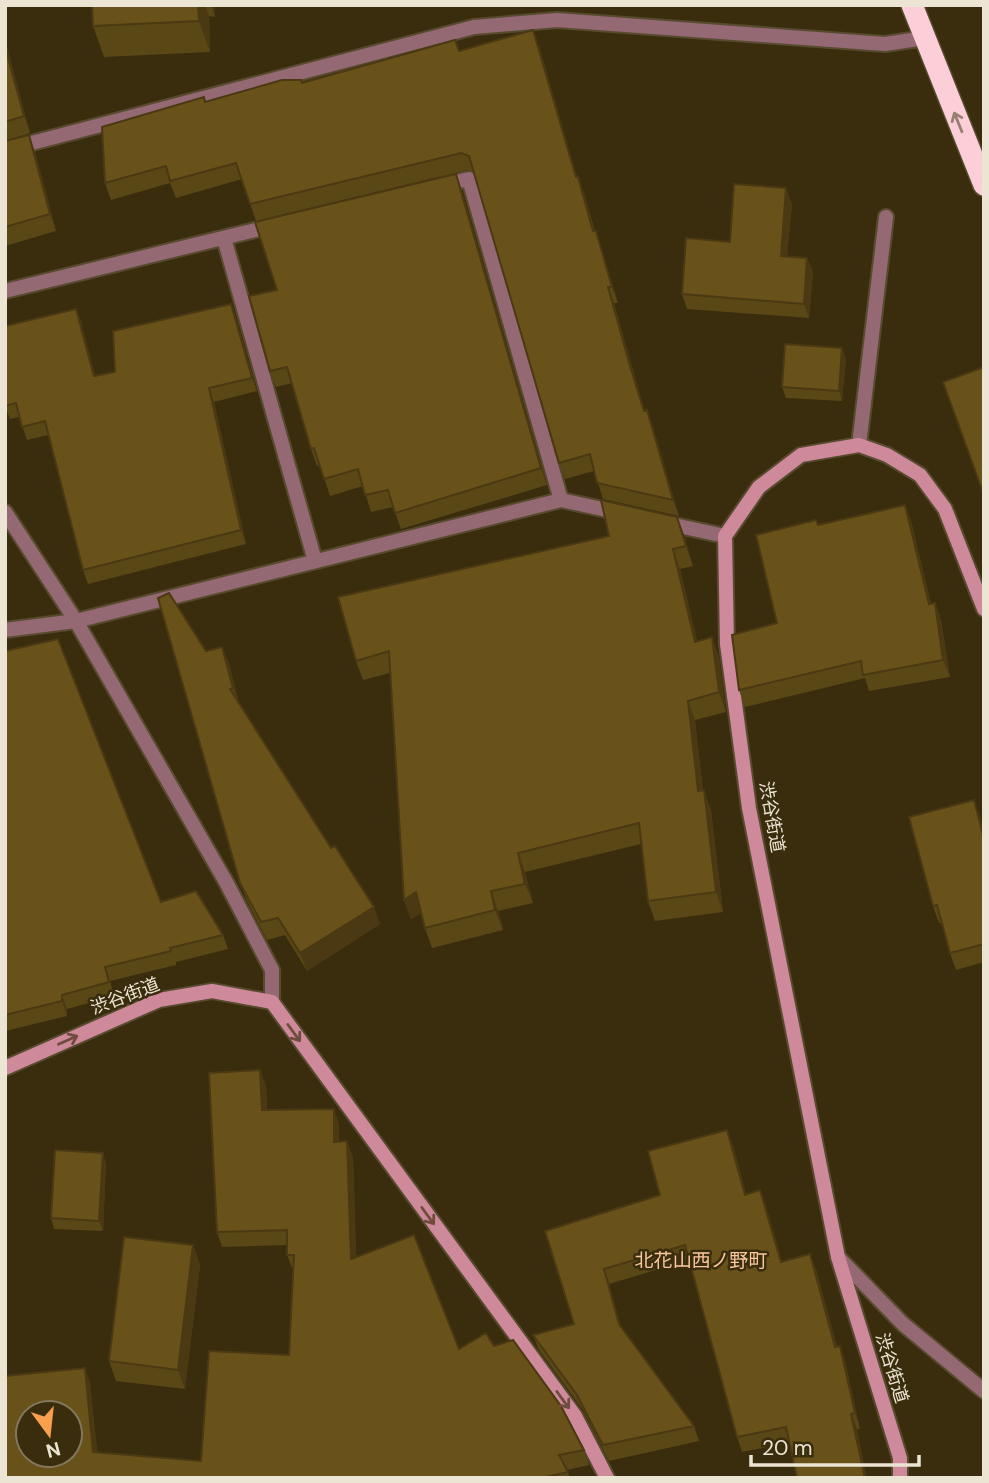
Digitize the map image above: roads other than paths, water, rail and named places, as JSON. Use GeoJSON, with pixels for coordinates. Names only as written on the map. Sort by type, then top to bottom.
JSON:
{"type":"FeatureCollection","features":[{"type":"Feature","properties":{"kind":"highway"},"geometry":{"type":"LineString","coordinates":[[912,5],[984,185]]}},
{"type":"Feature","properties":{"kind":"main road"},"geometry":{"type":"LineString","coordinates":[[725,536],[759,487],[801,455],[859,444],[887,455],[920,475],[945,509],[984,609]]}},
{"type":"Feature","properties":{"kind":"main road","name":"渋谷街道"},"geometry":{"type":"LineString","coordinates":[[725,536],[727,643],[749,808],[838,1257],[900,1458],[900,1478]]}},
{"type":"Feature","properties":{"kind":"main road","name":"渋谷街道"},"geometry":{"type":"LineString","coordinates":[[5,1068],[159,1000],[212,991],[272,1002]]}},
{"type":"Feature","properties":{"kind":"main road"},"geometry":{"type":"LineString","coordinates":[[272,1002],[575,1416],[607,1478]]}},
{"type":"Feature","properties":{"kind":"street"},"geometry":{"type":"LineString","coordinates":[[5,150],[474,27],[557,20],[885,44],[925,38]]}},
{"type":"Feature","properties":{"kind":"street"},"geometry":{"type":"LineString","coordinates":[[430,188],[469,178],[561,500]]}},
{"type":"Feature","properties":{"kind":"street"},"geometry":{"type":"LineString","coordinates":[[859,444],[886,217]]}},
{"type":"Feature","properties":{"kind":"street"},"geometry":{"type":"LineString","coordinates":[[5,291],[288,222]]}},
{"type":"Feature","properties":{"kind":"street"},"geometry":{"type":"LineString","coordinates":[[224,238],[315,561]]}},
{"type":"Feature","properties":{"kind":"street"},"geometry":{"type":"LineString","coordinates":[[5,630],[76,621],[561,500],[629,515]]}},
{"type":"Feature","properties":{"kind":"street"},"geometry":{"type":"LineString","coordinates":[[7,517],[76,621],[226,882],[272,970],[272,1002]]}},
{"type":"Feature","properties":{"kind":"street"},"geometry":{"type":"LineString","coordinates":[[657,521],[725,536]]}},
{"type":"Feature","properties":{"kind":"street"},"geometry":{"type":"LineString","coordinates":[[838,1257],[903,1324],[984,1391]]}},
{"type":"Feature","properties":{"kind":"district","name":"北花山西ノ野町"},"geometry":{"type":"Point","coordinates":[701,1260]}}]}
